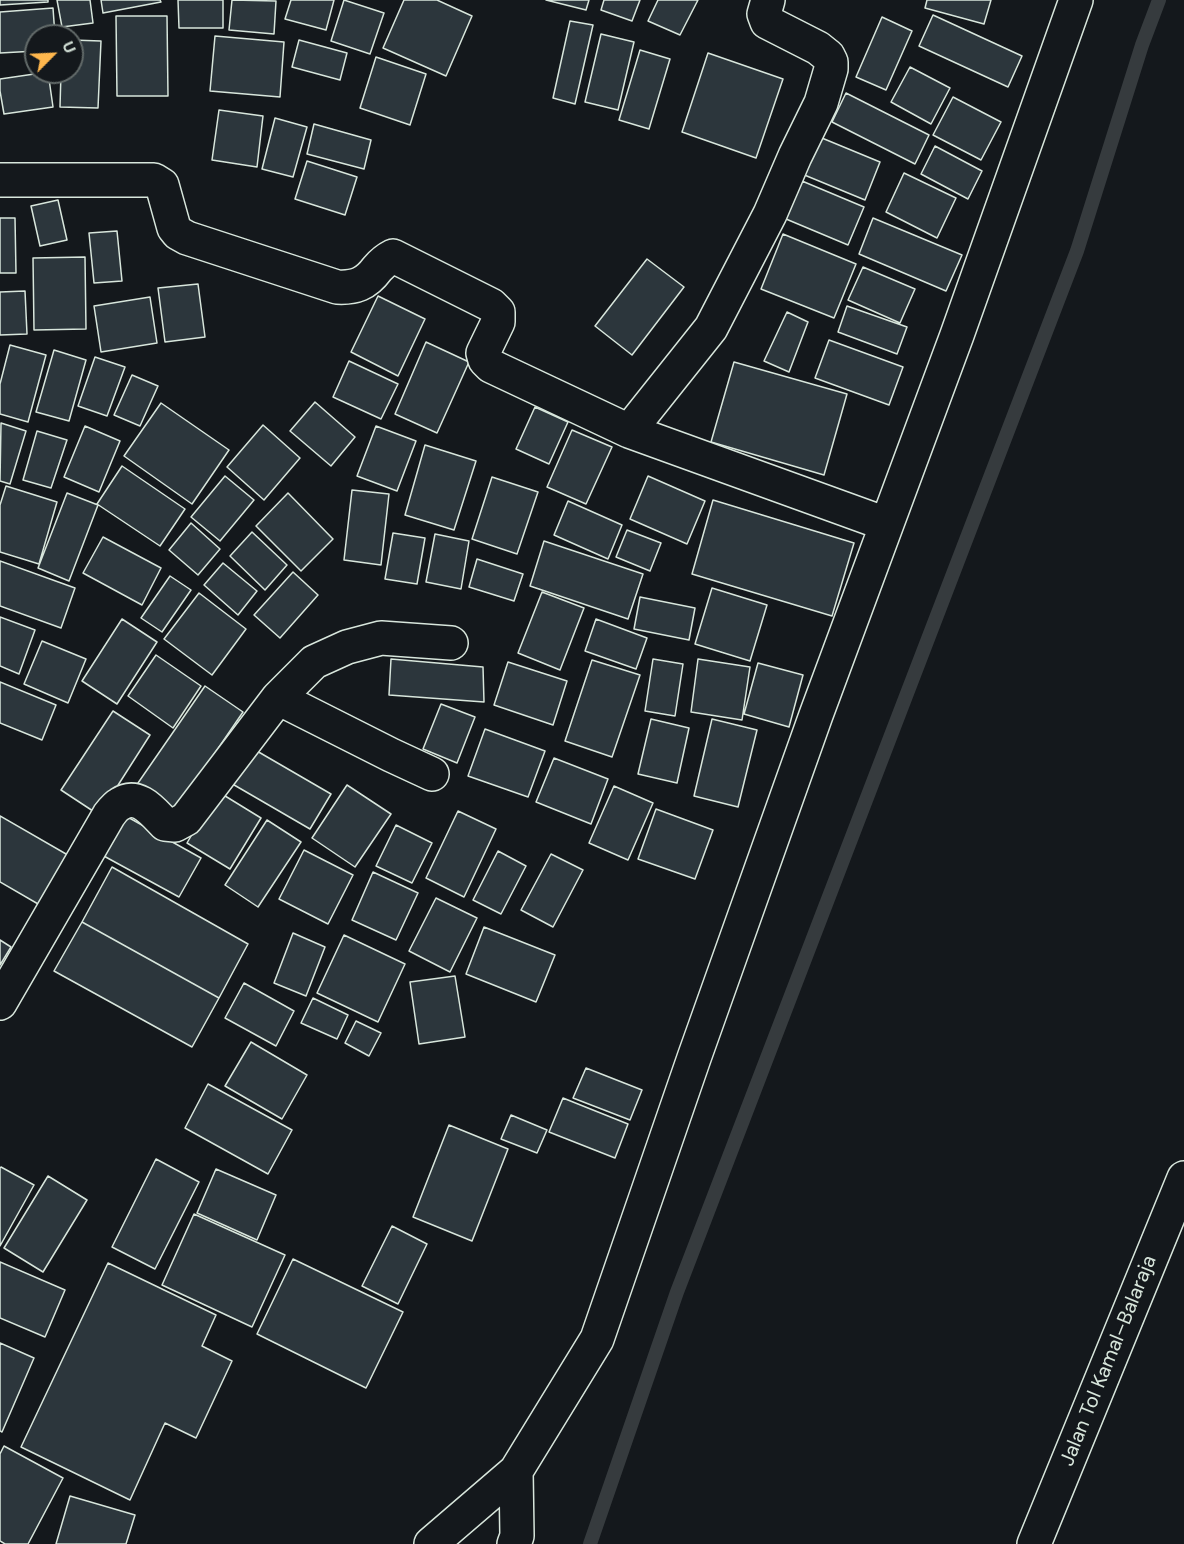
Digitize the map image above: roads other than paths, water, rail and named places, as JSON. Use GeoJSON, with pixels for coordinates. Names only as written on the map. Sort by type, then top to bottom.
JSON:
{"type":"FeatureCollection","features":[{"type":"Feature","properties":{"kind":"main road"},"geometry":{"type":"LineString","coordinates":[[629,431],[711,328],[770,214],[821,103],[831,69],[828,56],[818,48],[767,22],[764,14],[768,0]]}},
{"type":"Feature","properties":{"kind":"main road"},"geometry":{"type":"LineString","coordinates":[[431,1544],[516,1471],[597,1339],[816,715],[957,335],[1076,0]]}},
{"type":"Feature","properties":{"kind":"main road"},"geometry":{"type":"LineString","coordinates":[[0,180],[154,180],[162,185],[174,228],[178,233],[187,238],[338,287],[360,285],[384,261],[393,256],[491,305],[498,312],[498,322],[483,353],[485,360],[491,366],[629,431],[886,524]]}},
{"type":"Feature","properties":{"kind":"main road"},"geometry":{"type":"LineString","coordinates":[[0,1002],[109,815],[120,803],[133,800],[147,806],[165,824],[175,825],[186,819],[278,698],[314,662],[347,647],[381,638],[451,643]]}},
{"type":"Feature","properties":{"kind":"main road"},"geometry":{"type":"LineString","coordinates":[[278,698],[432,774]]}},
{"type":"Feature","properties":{"kind":"main road","name":"Jalan Tol Kamal–Balaraja"},"geometry":{"type":"LineString","coordinates":[[1034,1544],[1184,1178]]}},
{"type":"Feature","properties":{"kind":"main road"},"geometry":{"type":"LineString","coordinates":[[514,1544],[517,1536],[516,1471]]}},
{"type":"Feature","properties":{"kind":"waterway"},"geometry":{"type":"LineString","coordinates":[[590,1544],[677,1292],[1077,251],[1142,45],[1159,0]]}}]}
